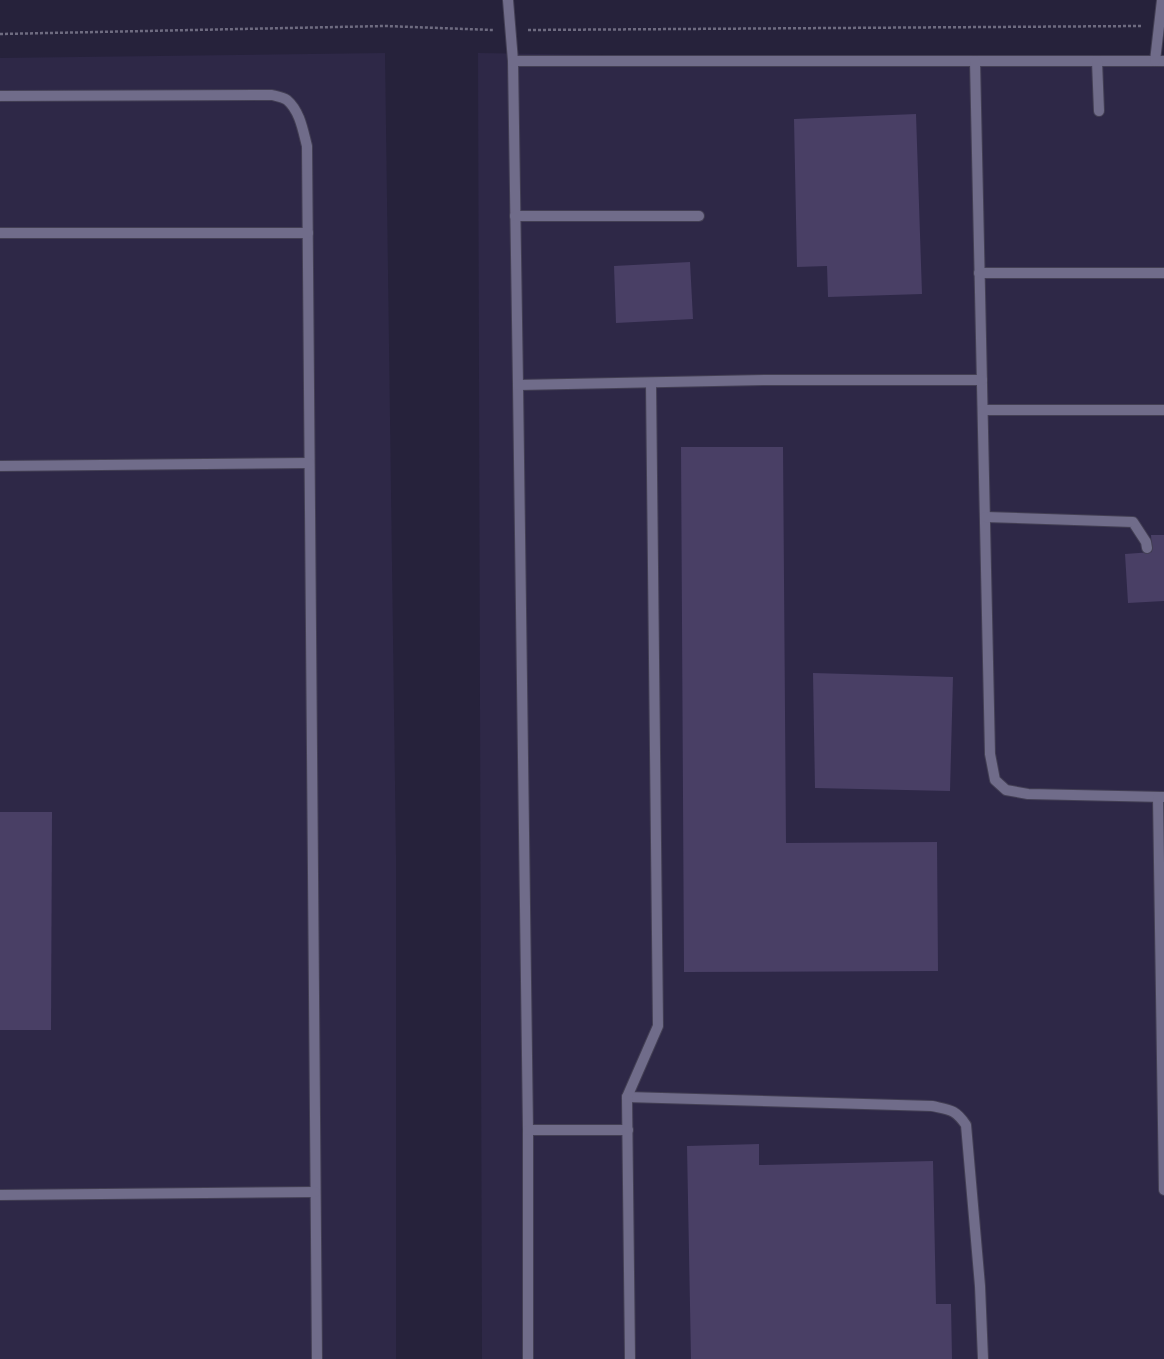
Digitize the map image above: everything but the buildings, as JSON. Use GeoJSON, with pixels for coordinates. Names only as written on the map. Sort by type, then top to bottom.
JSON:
{"type":"FeatureCollection","features":[{"type":"Feature","properties":{"kind":"lane"},"geometry":{"type":"LineString","coordinates":[[508,0],[513,61],[518,385],[528,1130],[528,1359]]}},
{"type":"Feature","properties":{"kind":"lane"},"geometry":{"type":"LineString","coordinates":[[513,61],[1160,61],[1162,0]]}},
{"type":"Feature","properties":{"kind":"lane"},"geometry":{"type":"LineString","coordinates":[[975,61],[990,754],[995,780],[1006,790],[1028,794],[1161,797],[1164,1190]]}},
{"type":"Feature","properties":{"kind":"lane"},"geometry":{"type":"LineString","coordinates":[[1097,61],[1099,111]]}},
{"type":"Feature","properties":{"kind":"lane"},"geometry":{"type":"LineString","coordinates":[[0,96],[272,95],[287,100],[298,113],[307,146],[316,1359]]}},
{"type":"Feature","properties":{"kind":"lane"},"geometry":{"type":"LineString","coordinates":[[515,216],[699,216]]}},
{"type":"Feature","properties":{"kind":"lane"},"geometry":{"type":"LineString","coordinates":[[0,233],[308,233]]}},
{"type":"Feature","properties":{"kind":"lane"},"geometry":{"type":"LineString","coordinates":[[980,274],[1164,273]]}},
{"type":"Feature","properties":{"kind":"lane"},"geometry":{"type":"LineString","coordinates":[[518,385],[767,380],[982,380]]}},
{"type":"Feature","properties":{"kind":"lane"},"geometry":{"type":"LineString","coordinates":[[630,1359],[627,1097],[658,1026],[651,383]]}},
{"type":"Feature","properties":{"kind":"lane"},"geometry":{"type":"LineString","coordinates":[[982,410],[1164,410]]}},
{"type":"Feature","properties":{"kind":"lane"},"geometry":{"type":"LineString","coordinates":[[0,466],[310,463]]}},
{"type":"Feature","properties":{"kind":"lane"},"geometry":{"type":"LineString","coordinates":[[985,516],[1133,522],[1146,542],[1147,548]]}},
{"type":"Feature","properties":{"kind":"lane"},"geometry":{"type":"LineString","coordinates":[[627,1097],[932,1106],[947,1109],[959,1114],[966,1125],[980,1286],[982,1359]]}},
{"type":"Feature","properties":{"kind":"lane"},"geometry":{"type":"LineString","coordinates":[[528,1130],[628,1130]]}},
{"type":"Feature","properties":{"kind":"lane"},"geometry":{"type":"LineString","coordinates":[[0,1195],[315,1192]]}},
{"type":"Feature","properties":{"kind":"path"},"geometry":{"type":"LineString","coordinates":[[0,34],[385,26],[510,30],[1160,26]]}},
{"type":"Feature","properties":{"kind":"shaded area"},"geometry":{"type":"Polygon","coordinates":[[[385,53],[396,856],[396,1359],[0,1359],[0,58],[385,53]]]}},
{"type":"Feature","properties":{"kind":"shaded area"},"geometry":{"type":"Polygon","coordinates":[[[478,53],[975,61],[1164,57],[1164,1359],[482,1359],[478,53]]]}}]}
